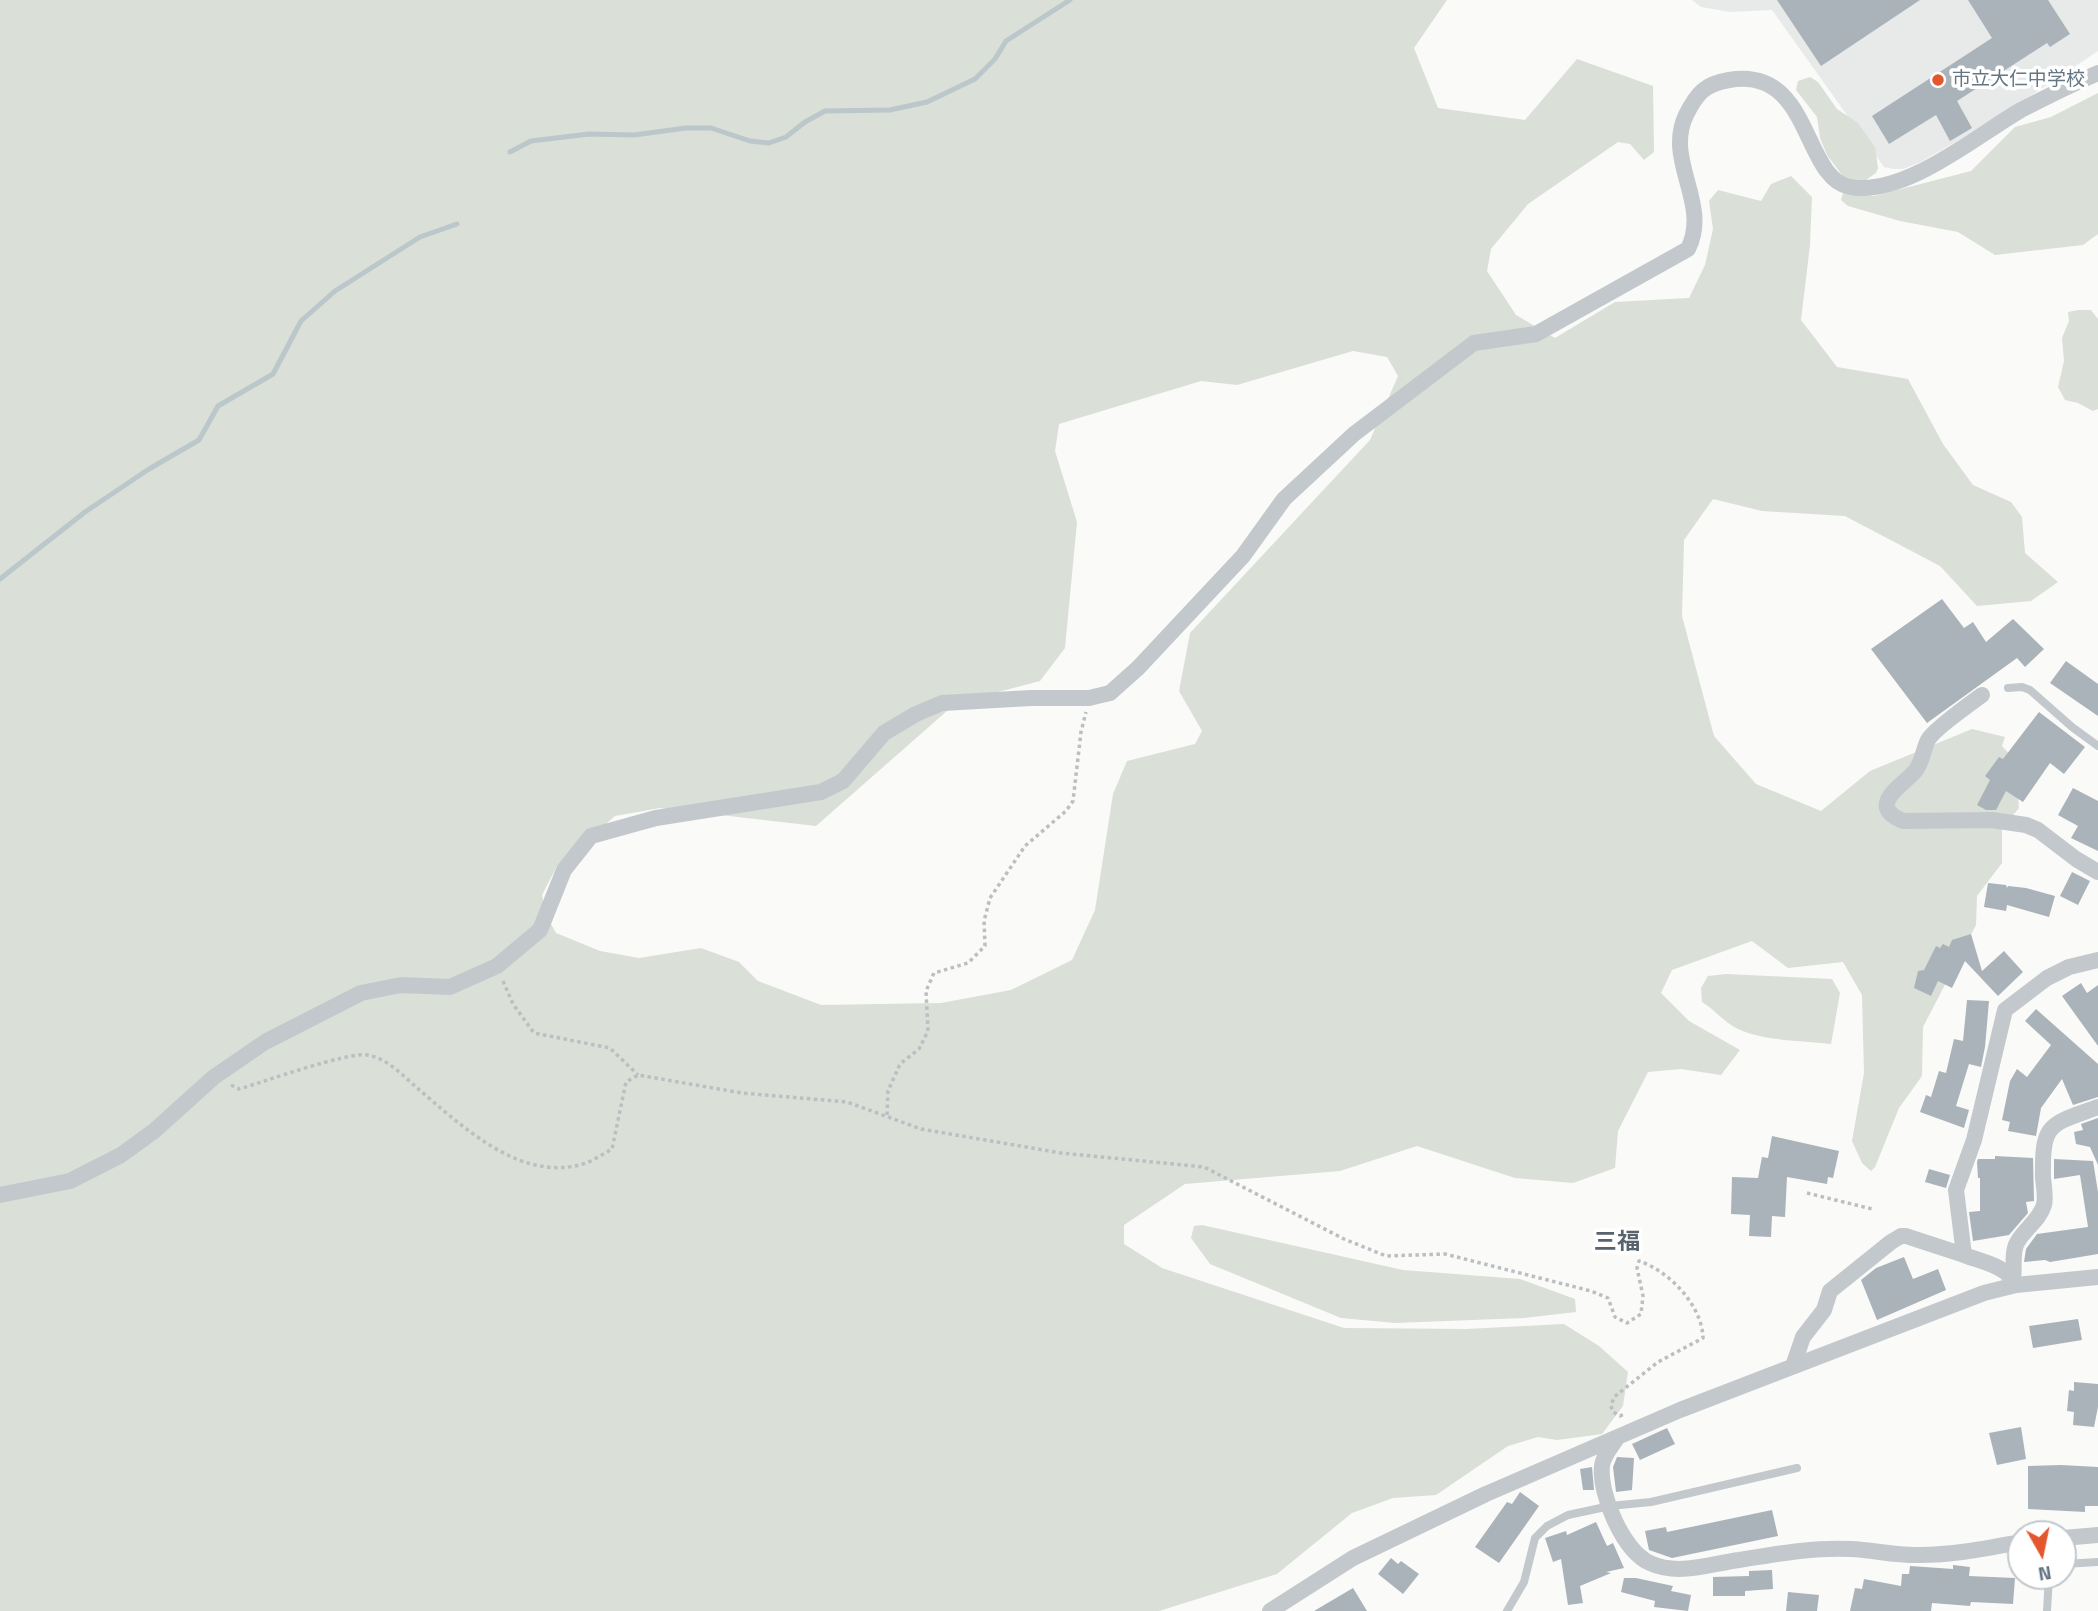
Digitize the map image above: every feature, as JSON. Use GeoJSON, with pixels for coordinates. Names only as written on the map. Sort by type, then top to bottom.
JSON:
{"type":"FeatureCollection","features":[{"type":"Feature","properties":{"kind":"street"},"geometry":{"type":"LineString","coordinates":[[0,1195],[70,1181],[121,1155],[154,1131],[214,1077],[265,1042],[361,993],[401,985],[450,987],[497,966],[540,930],[564,870],[591,836],[656,818],[821,792],[843,781],[884,733],[916,714],[942,703],[1089,698],[1110,693],[1138,668],[1243,556],[1284,499],[1354,434],[1474,343],[1536,334],[1688,248],[1695,236],[1696,221],[1678,144],[1685,117],[1702,90],[1713,83],[1738,78],[1749,79],[1778,90],[1794,109],[1830,178],[1849,187],[1871,187],[1898,182],[2022,110],[2098,73]]}},
{"type":"Feature","properties":{"kind":"street"},"geometry":{"type":"LineString","coordinates":[[1982,695],[1928,739],[1914,772],[1892,792],[1887,806],[1889,812],[1903,821],[1992,820],[2026,825],[2038,830],[2098,872]]}},
{"type":"Feature","properties":{"kind":"street"},"geometry":{"type":"LineString","coordinates":[[1964,1255],[1955,1190],[1974,1140],[2005,1010],[2047,978],[2068,967],[2098,960]]}},
{"type":"Feature","properties":{"kind":"street"},"geometry":{"type":"LineString","coordinates":[[2015,1282],[2014,1250],[2044,1204],[2043,1155],[2046,1133],[2053,1124],[2098,1107]]}},
{"type":"Feature","properties":{"kind":"street"},"geometry":{"type":"LineString","coordinates":[[1793,1366],[1803,1337],[1824,1310],[1830,1291],[1901,1236],[2001,1269],[2015,1282]]}},
{"type":"Feature","properties":{"kind":"street"},"geometry":{"type":"LineString","coordinates":[[1270,1611],[1353,1558],[1419,1524],[1617,1438],[1793,1366],[2015,1282],[2098,1277]]}},
{"type":"Feature","properties":{"kind":"street"},"geometry":{"type":"LineString","coordinates":[[1617,1438],[1602,1465],[1609,1506],[1624,1539],[1637,1555],[1649,1563],[1676,1569],[1787,1552],[1850,1549],[1929,1555],[2007,1545]]}},
{"type":"Feature","properties":{"kind":"street"},"geometry":{"type":"LineString","coordinates":[[2077,1537],[2098,1535]]}},
{"type":"Feature","properties":{"kind":"lane"},"geometry":{"type":"LineString","coordinates":[[2008,688],[2022,687],[2030,690],[2098,746]]}},
{"type":"Feature","properties":{"kind":"lane"},"geometry":{"type":"LineString","coordinates":[[1507,1611],[1524,1582],[1539,1532],[1567,1515],[1609,1506],[1651,1502],[1797,1468]]}},
{"type":"Feature","properties":{"kind":"lane"},"geometry":{"type":"LineString","coordinates":[[2077,1563],[2098,1562]]}},
{"type":"Feature","properties":{"kind":"lane"},"geometry":{"type":"LineString","coordinates":[[2047,1611],[2048,1590]]}},
{"type":"Feature","properties":{"kind":"path"},"geometry":{"type":"LineString","coordinates":[[887,1115],[888,1091],[900,1064],[919,1049],[928,1031],[926,991],[934,973],[968,963],[985,946],[985,921],[990,898],[1025,846],[1066,811],[1073,801],[1081,732],[1089,698]]}},
{"type":"Feature","properties":{"kind":"path"},"geometry":{"type":"LineString","coordinates":[[497,966],[513,1004],[534,1033],[610,1048],[638,1075],[741,1093],[847,1102],[921,1129],[1061,1153],[1204,1167],[1344,1239],[1387,1256],[1445,1254],[1591,1291],[1608,1298],[1615,1317],[1628,1323],[1641,1314],[1643,1296],[1637,1268],[1639,1261],[1651,1265],[1680,1288],[1703,1323],[1703,1338],[1658,1362],[1614,1397],[1611,1406],[1613,1412],[1620,1416],[1632,1411]]}},
{"type":"Feature","properties":{"kind":"path"},"geometry":{"type":"LineString","coordinates":[[214,1077],[239,1089],[366,1055],[386,1062],[478,1140],[510,1156],[548,1168],[583,1164],[612,1149],[626,1082],[638,1075]]}},
{"type":"Feature","properties":{"kind":"path"},"geometry":{"type":"LineString","coordinates":[[1807,1193],[1872,1209]]}},
{"type":"Feature","properties":{"kind":"shaded area"},"geometry":{"type":"Polygon","coordinates":[[[0,0],[1447,0],[1414,48],[1438,108],[1525,120],[1577,59],[1653,86],[1654,152],[1644,160],[1630,144],[1618,142],[1528,204],[1491,249],[1487,271],[1516,315],[1555,338],[1615,302],[1689,298],[1705,265],[1713,229],[1709,201],[1718,190],[1761,201],[1771,184],[1791,176],[1812,197],[1810,245],[1801,320],[1837,367],[1908,379],[1943,444],[1973,485],[2011,502],[2022,517],[2025,553],[2058,582],[2031,601],[1977,606],[1940,566],[1845,516],[1762,511],[1713,499],[1684,540],[1682,616],[1714,736],[1756,784],[1821,811],[1870,771],[1972,729],[2005,737],[2002,746],[2015,760],[2019,808],[2002,828],[2002,863],[1977,896],[1976,925],[1923,1027],[1922,1076],[1899,1108],[1871,1171],[1862,1163],[1852,1141],[1864,1073],[1862,995],[1843,962],[1788,968],[1752,941],[1672,970],[1661,993],[1689,1021],[1740,1050],[1721,1075],[1681,1069],[1648,1072],[1618,1131],[1615,1168],[1573,1183],[1515,1178],[1417,1146],[1340,1171],[1185,1184],[1124,1225],[1124,1244],[1162,1268],[1344,1328],[1466,1329],[1564,1324],[1599,1346],[1628,1372],[1623,1406],[1602,1434],[1557,1440],[1538,1437],[1508,1446],[1436,1495],[1393,1498],[1352,1513],[1277,1574],[1159,1611],[0,1611],[0,0]],[[1353,351],[1237,385],[1201,381],[1059,424],[1055,451],[1077,522],[1065,648],[1040,681],[956,703],[816,826],[660,808],[615,816],[557,866],[542,895],[546,915],[556,933],[600,951],[639,958],[701,948],[739,962],[758,981],[821,1005],[941,1003],[1011,990],[1072,960],[1095,910],[1113,794],[1127,761],[1195,744],[1202,731],[1179,691],[1190,633],[1370,440],[1398,376],[1387,357],[1353,351]]]}},
{"type":"Feature","properties":{"kind":"shaded area","name":"市立大仁中学校"},"geometry":{"type":"Polygon","coordinates":[[[1692,0],[2098,0],[2098,51],[2005,113],[1921,162],[1903,169],[1893,169],[1884,167],[1772,10],[1730,12],[1701,7],[1692,0]]]}},
{"type":"Feature","properties":{"kind":"shaded area"},"geometry":{"type":"Polygon","coordinates":[[[1810,77],[1818,82],[1837,109],[1858,123],[1875,147],[1878,168],[1876,173],[1863,182],[1845,179],[1827,155],[1820,138],[1817,117],[1796,90],[1798,81],[1810,77]]]}},
{"type":"Feature","properties":{"kind":"shaded area"},"geometry":{"type":"Polygon","coordinates":[[[2098,93],[2098,234],[2083,245],[1995,255],[1958,232],[1900,221],[1848,206],[1841,200],[1843,193],[1874,196],[1971,171],[2015,127],[2051,117],[2098,93]]]}},
{"type":"Feature","properties":{"kind":"shaded area"},"geometry":{"type":"Polygon","coordinates":[[[2091,310],[2098,319],[2098,409],[2093,411],[2065,400],[2058,387],[2064,361],[2062,338],[2069,321],[2068,312],[2091,310]]]}},
{"type":"Feature","properties":{"kind":"shaded area"},"geometry":{"type":"Polygon","coordinates":[[[1726,974],[1832,979],[1840,993],[1831,1044],[1771,1038],[1748,1033],[1733,1026],[1702,1002],[1701,988],[1708,976],[1726,974]]]}},
{"type":"Feature","properties":{"kind":"shaded area"},"geometry":{"type":"Polygon","coordinates":[[[1202,1225],[1403,1270],[1520,1279],[1575,1299],[1576,1312],[1524,1318],[1395,1323],[1341,1318],[1210,1264],[1191,1238],[1194,1226],[1202,1225]]]}},
{"type":"Feature","properties":{"kind":"building"},"geometry":{"type":"Polygon","coordinates":[[[1777,0],[1920,0],[1821,66],[1777,0]]]}},
{"type":"Feature","properties":{"kind":"building"},"geometry":{"type":"Polygon","coordinates":[[[1968,0],[2048,0],[2070,34],[2050,47],[2047,43],[1957,101],[1972,128],[1950,141],[1936,115],[1889,144],[1872,116],[1992,38],[1968,0]]]}},
{"type":"Feature","properties":{"kind":"building"},"geometry":{"type":"Polygon","coordinates":[[[1942,599],[1964,628],[1973,622],[1986,642],[2013,619],[2044,649],[2025,667],[2017,658],[1927,723],[1871,649],[1942,599]]]}},
{"type":"Feature","properties":{"kind":"building"},"geometry":{"type":"Polygon","coordinates":[[[2066,661],[2098,684],[2098,716],[2050,683],[2066,661]]]}},
{"type":"Feature","properties":{"kind":"building"},"geometry":{"type":"Polygon","coordinates":[[[2039,712],[2085,747],[2064,774],[2050,763],[2023,802],[2006,791],[1996,810],[1986,810],[1977,805],[1990,780],[1985,776],[1999,757],[2003,759],[2039,712]]]}},
{"type":"Feature","properties":{"kind":"building"},"geometry":{"type":"Polygon","coordinates":[[[2073,788],[2098,801],[2098,851],[2071,838],[2078,826],[2058,815],[2073,788]]]}},
{"type":"Feature","properties":{"kind":"building"},"geometry":{"type":"Polygon","coordinates":[[[2072,872],[2090,881],[2078,905],[2060,896],[2072,872]]]}},
{"type":"Feature","properties":{"kind":"building"},"geometry":{"type":"Polygon","coordinates":[[[1988,883],[2006,885],[2007,888],[2026,888],[2055,896],[2049,917],[2007,905],[2006,911],[1984,907],[1988,883]]]}},
{"type":"Feature","properties":{"kind":"building"},"geometry":{"type":"Polygon","coordinates":[[[1971,934],[1982,971],[2004,951],[2023,972],[1998,996],[1965,961],[1952,988],[1938,981],[1931,996],[1914,988],[1918,971],[1924,970],[1936,946],[1940,948],[1943,944],[1949,947],[1952,940],[1971,934]]]}},
{"type":"Feature","properties":{"kind":"building"},"geometry":{"type":"Polygon","coordinates":[[[2081,983],[2087,993],[2098,985],[2098,1046],[2062,996],[2081,983]]]}},
{"type":"Feature","properties":{"kind":"building"},"geometry":{"type":"Polygon","coordinates":[[[1967,1000],[1989,1001],[1981,1067],[1969,1064],[1956,1106],[1969,1110],[1964,1128],[1920,1112],[1926,1095],[1931,1097],[1939,1071],[1946,1073],[1954,1039],[1963,1041],[1967,1000]]]}},
{"type":"Feature","properties":{"kind":"building"},"geometry":{"type":"Polygon","coordinates":[[[2036,1009],[2098,1064],[2098,1097],[2073,1105],[2062,1079],[2041,1108],[2036,1136],[2008,1131],[2010,1122],[2002,1120],[2010,1081],[2017,1069],[2027,1077],[2051,1045],[2025,1021],[2036,1009]]]}},
{"type":"Feature","properties":{"kind":"building"},"geometry":{"type":"Polygon","coordinates":[[[2098,1118],[2098,1165],[2090,1147],[2076,1144],[2074,1132],[2083,1130],[2081,1124],[2098,1118]]]}},
{"type":"Feature","properties":{"kind":"building"},"geometry":{"type":"Polygon","coordinates":[[[1772,1136],[1839,1151],[1833,1178],[1828,1177],[1827,1184],[1787,1177],[1785,1217],[1772,1216],[1771,1237],[1749,1236],[1750,1215],[1731,1214],[1732,1177],[1758,1178],[1762,1157],[1768,1158],[1772,1136]]]}},
{"type":"Feature","properties":{"kind":"building"},"geometry":{"type":"Polygon","coordinates":[[[1995,1156],[2033,1158],[2034,1201],[2026,1202],[2028,1213],[2009,1235],[1973,1241],[1969,1212],[1980,1211],[1977,1162],[1978,1159],[1995,1159],[1995,1156]]]}},
{"type":"Feature","properties":{"kind":"building"},"geometry":{"type":"Polygon","coordinates":[[[2054,1159],[2093,1161],[2098,1192],[2098,1254],[2050,1262],[2024,1262],[2026,1249],[2037,1234],[2088,1227],[2080,1175],[2054,1179],[2054,1159]]]}},
{"type":"Feature","properties":{"kind":"building"},"geometry":{"type":"Polygon","coordinates":[[[1929,1169],[1950,1175],[1946,1188],[1925,1182],[1929,1169]]]}},
{"type":"Feature","properties":{"kind":"building"},"geometry":{"type":"Polygon","coordinates":[[[1904,1257],[1913,1279],[1938,1269],[1946,1290],[1877,1320],[1861,1280],[1876,1268],[1904,1257]]]}},
{"type":"Feature","properties":{"kind":"building"},"geometry":{"type":"Polygon","coordinates":[[[2078,1319],[2082,1340],[2033,1348],[2029,1326],[2078,1319]]]}},
{"type":"Feature","properties":{"kind":"building"},"geometry":{"type":"Polygon","coordinates":[[[2074,1382],[2098,1384],[2098,1407],[2094,1427],[2073,1425],[2074,1412],[2067,1411],[2069,1390],[2074,1391],[2074,1382]]]}},
{"type":"Feature","properties":{"kind":"building"},"geometry":{"type":"Polygon","coordinates":[[[2021,1427],[2026,1459],[1997,1465],[1989,1433],[2021,1427]]]}},
{"type":"Feature","properties":{"kind":"building"},"geometry":{"type":"Polygon","coordinates":[[[1667,1428],[1675,1444],[1640,1460],[1632,1444],[1667,1428]]]}},
{"type":"Feature","properties":{"kind":"building"},"geometry":{"type":"Polygon","coordinates":[[[1617,1457],[1634,1458],[1632,1490],[1616,1492],[1613,1467],[1617,1457]]]}},
{"type":"Feature","properties":{"kind":"building"},"geometry":{"type":"Polygon","coordinates":[[[2028,1466],[2098,1467],[2098,1506],[2085,1506],[2085,1512],[2028,1509],[2028,1466]]]}},
{"type":"Feature","properties":{"kind":"building"},"geometry":{"type":"Polygon","coordinates":[[[1592,1467],[1594,1490],[1583,1490],[1580,1469],[1592,1467]]]}},
{"type":"Feature","properties":{"kind":"building"},"geometry":{"type":"Polygon","coordinates":[[[1520,1492],[1539,1506],[1499,1563],[1475,1547],[1507,1502],[1512,1504],[1520,1492]]]}},
{"type":"Feature","properties":{"kind":"building"},"geometry":{"type":"Polygon","coordinates":[[[1772,1510],[1778,1536],[1672,1558],[1649,1550],[1645,1531],[1666,1527],[1667,1532],[1772,1510]]]}},
{"type":"Feature","properties":{"kind":"building"},"geometry":{"type":"Polygon","coordinates":[[[1596,1522],[1607,1546],[1613,1543],[1624,1568],[1606,1572],[1611,1573],[1580,1586],[1583,1603],[1568,1605],[1561,1559],[1553,1562],[1545,1538],[1566,1531],[1567,1535],[1596,1522]]]}},
{"type":"Feature","properties":{"kind":"building"},"geometry":{"type":"Polygon","coordinates":[[[1391,1558],[1398,1564],[1401,1561],[1419,1574],[1403,1594],[1378,1574],[1391,1558]]]}},
{"type":"Feature","properties":{"kind":"building"},"geometry":{"type":"Polygon","coordinates":[[[1953,1565],[1970,1567],[1969,1576],[2007,1578],[2007,1590],[2014,1590],[2013,1604],[1971,1602],[1970,1606],[1932,1603],[1931,1611],[1850,1611],[1855,1588],[1862,1589],[1864,1579],[1901,1586],[1902,1574],[1909,1574],[1910,1566],[1953,1569],[1953,1565]]]}},
{"type":"Feature","properties":{"kind":"building"},"geometry":{"type":"Polygon","coordinates":[[[1772,1570],[1773,1589],[1745,1591],[1745,1596],[1713,1596],[1713,1577],[1749,1576],[1749,1571],[1772,1570]]]}},
{"type":"Feature","properties":{"kind":"building"},"geometry":{"type":"Polygon","coordinates":[[[1624,1578],[1673,1586],[1671,1591],[1691,1595],[1688,1611],[1654,1607],[1655,1601],[1621,1592],[1624,1578]]]}},
{"type":"Feature","properties":{"kind":"building"},"geometry":{"type":"Polygon","coordinates":[[[1353,1588],[1367,1611],[1314,1611],[1353,1588]]]}},
{"type":"Feature","properties":{"kind":"building"},"geometry":{"type":"Polygon","coordinates":[[[1788,1592],[1819,1595],[1817,1611],[1786,1611],[1788,1592]]]}},
{"type":"Feature","properties":{"kind":"waterway"},"geometry":{"type":"LineString","coordinates":[[510,152],[531,141],[589,134],[634,135],[686,128],[711,128],[750,141],[769,143],[786,137],[825,111],[890,110],[927,102],[975,79],[995,59],[1006,41],[1070,0]]}},
{"type":"Feature","properties":{"kind":"waterway"},"geometry":{"type":"LineString","coordinates":[[0,579],[85,512],[149,469],[199,440],[218,406],[273,374],[301,321],[335,291],[420,237],[457,224]]}},
{"type":"Feature","properties":{"kind":"place","name":"市立大仁中学校"},"geometry":{"type":"Point","coordinates":[1938,80]}},
{"type":"Feature","properties":{"kind":"district","name":"三福"},"geometry":{"type":"Point","coordinates":[1617,1243]}}]}
